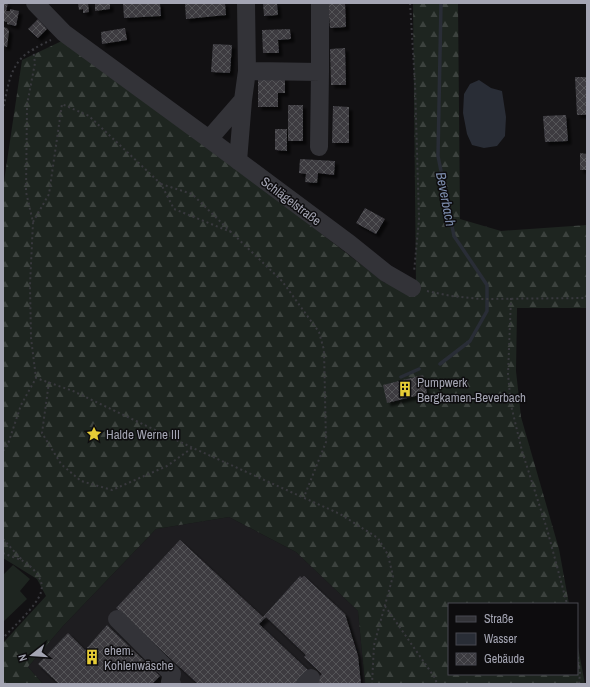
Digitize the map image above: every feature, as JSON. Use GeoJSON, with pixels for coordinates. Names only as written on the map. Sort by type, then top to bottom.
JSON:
{"type":"FeatureCollection","features":[{"type":"Feature","properties":{"kind":"street","name":"Schlägelstraße"},"geometry":{"type":"LineString","coordinates":[[35,3],[64,33],[350,244],[386,273],[412,288]]}},
{"type":"Feature","properties":{"kind":"street"},"geometry":{"type":"LineString","coordinates":[[238,161],[247,71],[246,3]]}},
{"type":"Feature","properties":{"kind":"street"},"geometry":{"type":"LineString","coordinates":[[319,147],[320,3]]}},
{"type":"Feature","properties":{"kind":"street"},"geometry":{"type":"LineString","coordinates":[[247,71],[320,72]]}},
{"type":"Feature","properties":{"kind":"street"},"geometry":{"type":"LineString","coordinates":[[209,139],[243,100]]}},
{"type":"Feature","properties":{"kind":"street"},"geometry":{"type":"LineString","coordinates":[[117,619],[172,674],[170,682],[172,684]]}},
{"type":"Feature","properties":{"kind":"path"},"geometry":{"type":"LineString","coordinates":[[410,3],[415,84],[419,219],[412,288],[451,296],[480,299],[587,298]]}},
{"type":"Feature","properties":{"kind":"path"},"geometry":{"type":"LineString","coordinates":[[3,111],[9,80],[17,64],[24,55],[64,33]]}},
{"type":"Feature","properties":{"kind":"path"},"geometry":{"type":"LineString","coordinates":[[3,450],[8,444],[21,406],[36,378],[31,338],[30,285],[33,222],[26,192],[27,105],[35,63],[33,49]]}},
{"type":"Feature","properties":{"kind":"path"},"geometry":{"type":"LineString","coordinates":[[33,222],[49,194],[62,104],[89,116],[161,184],[174,209],[231,232]]}},
{"type":"Feature","properties":{"kind":"path"},"geometry":{"type":"LineString","coordinates":[[161,184],[192,194],[282,281],[320,332],[324,350],[326,442],[304,497]]}},
{"type":"Feature","properties":{"kind":"path"},"geometry":{"type":"LineString","coordinates":[[510,298],[508,374],[511,405],[522,451],[547,529],[567,603]]}},
{"type":"Feature","properties":{"kind":"path"},"geometry":{"type":"LineString","coordinates":[[36,378],[73,390],[193,448],[304,497],[340,514],[378,538],[388,555],[393,576],[374,645],[372,684]]}},
{"type":"Feature","properties":{"kind":"path"},"geometry":{"type":"LineString","coordinates":[[49,382],[42,433],[61,464],[81,481],[112,490],[167,466],[193,448]]}},
{"type":"Feature","properties":{"kind":"path"},"geometry":{"type":"LineString","coordinates":[[3,539],[41,580],[42,591],[34,604],[3,638]]}},
{"type":"Feature","properties":{"kind":"path"},"geometry":{"type":"LineString","coordinates":[[3,553],[24,562]]}},
{"type":"Feature","properties":{"kind":"path"},"geometry":{"type":"LineString","coordinates":[[385,606],[436,678],[437,684]]}},
{"type":"Feature","properties":{"kind":"path"},"geometry":{"type":"LineString","coordinates":[[578,659],[580,673],[579,684]]}},
{"type":"Feature","properties":{"kind":"shaded area"},"geometry":{"type":"Polygon","coordinates":[[[229,517],[296,552],[358,611],[365,684],[43,684],[28,667],[63,626],[156,529],[229,517]]]}},
{"type":"Feature","properties":{"kind":"green space"},"geometry":{"type":"Polygon","coordinates":[[[413,3],[458,3],[460,219],[501,231],[587,225],[587,308],[517,308],[516,371],[521,417],[559,549],[569,603],[448,603],[448,675],[578,675],[578,647],[585,684],[365,684],[358,611],[296,552],[229,517],[156,529],[63,626],[28,667],[43,684],[3,684],[3,643],[46,596],[37,579],[3,558],[3,188],[22,60],[68,38],[385,283],[416,284],[413,3]]]}},
{"type":"Feature","properties":{"kind":"green space"},"geometry":{"type":"Polygon","coordinates":[[[13,565],[30,579],[20,591],[27,599],[3,622],[3,575],[13,565]]]}},
{"type":"Feature","properties":{"kind":"water"},"geometry":{"type":"Polygon","coordinates":[[[479,80],[491,88],[502,91],[506,117],[505,136],[497,146],[484,148],[472,145],[467,134],[463,113],[464,94],[470,84],[479,80]]]}},
{"type":"Feature","properties":{"kind":"building"},"geometry":{"type":"Polygon","coordinates":[[[3,3],[8,3],[6,11],[10,11],[10,9],[19,11],[16,26],[7,24],[7,22],[3,21],[3,3]]]}},
{"type":"Feature","properties":{"kind":"building"},"geometry":{"type":"Polygon","coordinates":[[[78,3],[88,3],[89,12],[83,13],[83,9],[79,10],[78,3]]]}},
{"type":"Feature","properties":{"kind":"building"},"geometry":{"type":"Polygon","coordinates":[[[95,3],[110,3],[110,9],[95,11],[95,3]]]}},
{"type":"Feature","properties":{"kind":"building"},"geometry":{"type":"Polygon","coordinates":[[[123,3],[160,3],[161,16],[124,18],[123,3]]]}},
{"type":"Feature","properties":{"kind":"building"},"geometry":{"type":"Polygon","coordinates":[[[225,3],[226,15],[186,19],[185,4],[225,3]]]}},
{"type":"Feature","properties":{"kind":"building"},"geometry":{"type":"Polygon","coordinates":[[[263,3],[277,3],[278,15],[264,16],[263,3]]]}},
{"type":"Feature","properties":{"kind":"building"},"geometry":{"type":"Polygon","coordinates":[[[328,3],[345,3],[346,27],[330,28],[328,3]]]}},
{"type":"Feature","properties":{"kind":"building"},"geometry":{"type":"Polygon","coordinates":[[[38,19],[47,29],[38,38],[28,29],[38,19]]]}},
{"type":"Feature","properties":{"kind":"building"},"geometry":{"type":"Polygon","coordinates":[[[3,27],[7,28],[9,31],[7,47],[3,46],[3,27]]]}},
{"type":"Feature","properties":{"kind":"building"},"geometry":{"type":"Polygon","coordinates":[[[125,28],[127,40],[102,44],[101,32],[125,28]]]}},
{"type":"Feature","properties":{"kind":"building"},"geometry":{"type":"Polygon","coordinates":[[[290,29],[291,39],[278,40],[279,53],[263,53],[262,30],[290,29]]]}},
{"type":"Feature","properties":{"kind":"building"},"geometry":{"type":"Polygon","coordinates":[[[213,44],[232,45],[230,73],[211,72],[213,44]]]}},
{"type":"Feature","properties":{"kind":"building"},"geometry":{"type":"Polygon","coordinates":[[[345,48],[346,85],[331,85],[330,49],[345,48]]]}},
{"type":"Feature","properties":{"kind":"building"},"geometry":{"type":"Polygon","coordinates":[[[258,77],[285,77],[285,93],[278,93],[278,107],[258,107],[258,77]]]}},
{"type":"Feature","properties":{"kind":"building"},"geometry":{"type":"Polygon","coordinates":[[[575,77],[587,77],[587,115],[577,115],[575,77]]]}},
{"type":"Feature","properties":{"kind":"building"},"geometry":{"type":"Polygon","coordinates":[[[288,105],[303,105],[303,141],[288,141],[288,105]]]}},
{"type":"Feature","properties":{"kind":"building"},"geometry":{"type":"Polygon","coordinates":[[[333,106],[349,107],[349,143],[332,143],[333,106]]]}},
{"type":"Feature","properties":{"kind":"building"},"geometry":{"type":"Polygon","coordinates":[[[566,115],[568,141],[545,142],[543,116],[566,115]]]}},
{"type":"Feature","properties":{"kind":"building"},"geometry":{"type":"Polygon","coordinates":[[[275,129],[287,129],[287,151],[275,150],[275,129]]]}},
{"type":"Feature","properties":{"kind":"building"},"geometry":{"type":"Polygon","coordinates":[[[580,153],[587,154],[587,170],[580,170],[580,153]]]}},
{"type":"Feature","properties":{"kind":"building"},"geometry":{"type":"Polygon","coordinates":[[[300,159],[335,161],[334,175],[318,173],[317,183],[305,182],[306,174],[299,173],[300,159]]]}},
{"type":"Feature","properties":{"kind":"building"},"geometry":{"type":"Polygon","coordinates":[[[365,208],[385,219],[376,234],[356,223],[365,208]]]}},
{"type":"Feature","properties":{"kind":"building","name":"Pumpwerk Bergkamen-Beverbach"},"geometry":{"type":"Polygon","coordinates":[[[423,375],[427,393],[387,403],[383,385],[423,375]]]}},
{"type":"Feature","properties":{"kind":"building"},"geometry":{"type":"Polygon","coordinates":[[[180,540],[263,617],[300,576],[302,578],[304,576],[345,614],[358,656],[361,684],[312,684],[322,674],[304,657],[306,655],[266,617],[259,624],[309,671],[296,684],[198,684],[116,608],[180,540]]]}},
{"type":"Feature","properties":{"kind":"building","name":"ehem. Kohlenwäsche"},"geometry":{"type":"Polygon","coordinates":[[[107,625],[160,676],[152,684],[59,684],[38,664],[68,633],[85,650],[107,625]]]}},
{"type":"Feature","properties":{"kind":"waterway","name":"Beverbach"},"geometry":{"type":"LineString","coordinates":[[440,364],[470,341],[487,311],[487,285],[454,236],[438,156],[441,3]]}},
{"type":"Feature","properties":{"kind":"waterway","name":"Beverbach"},"geometry":{"type":"LineString","coordinates":[[401,377],[419,369]]}},
{"type":"Feature","properties":{"kind":"place","name":"Pumpwerk Bergkamen-Beverbach"},"geometry":{"type":"Point","coordinates":[405,389]}},
{"type":"Feature","properties":{"kind":"place","name":"Halde Werne III"},"geometry":{"type":"Point","coordinates":[94,434]}},
{"type":"Feature","properties":{"kind":"place","name":"ehem. Kohlenwäsche"},"geometry":{"type":"Point","coordinates":[92,657]}}]}
